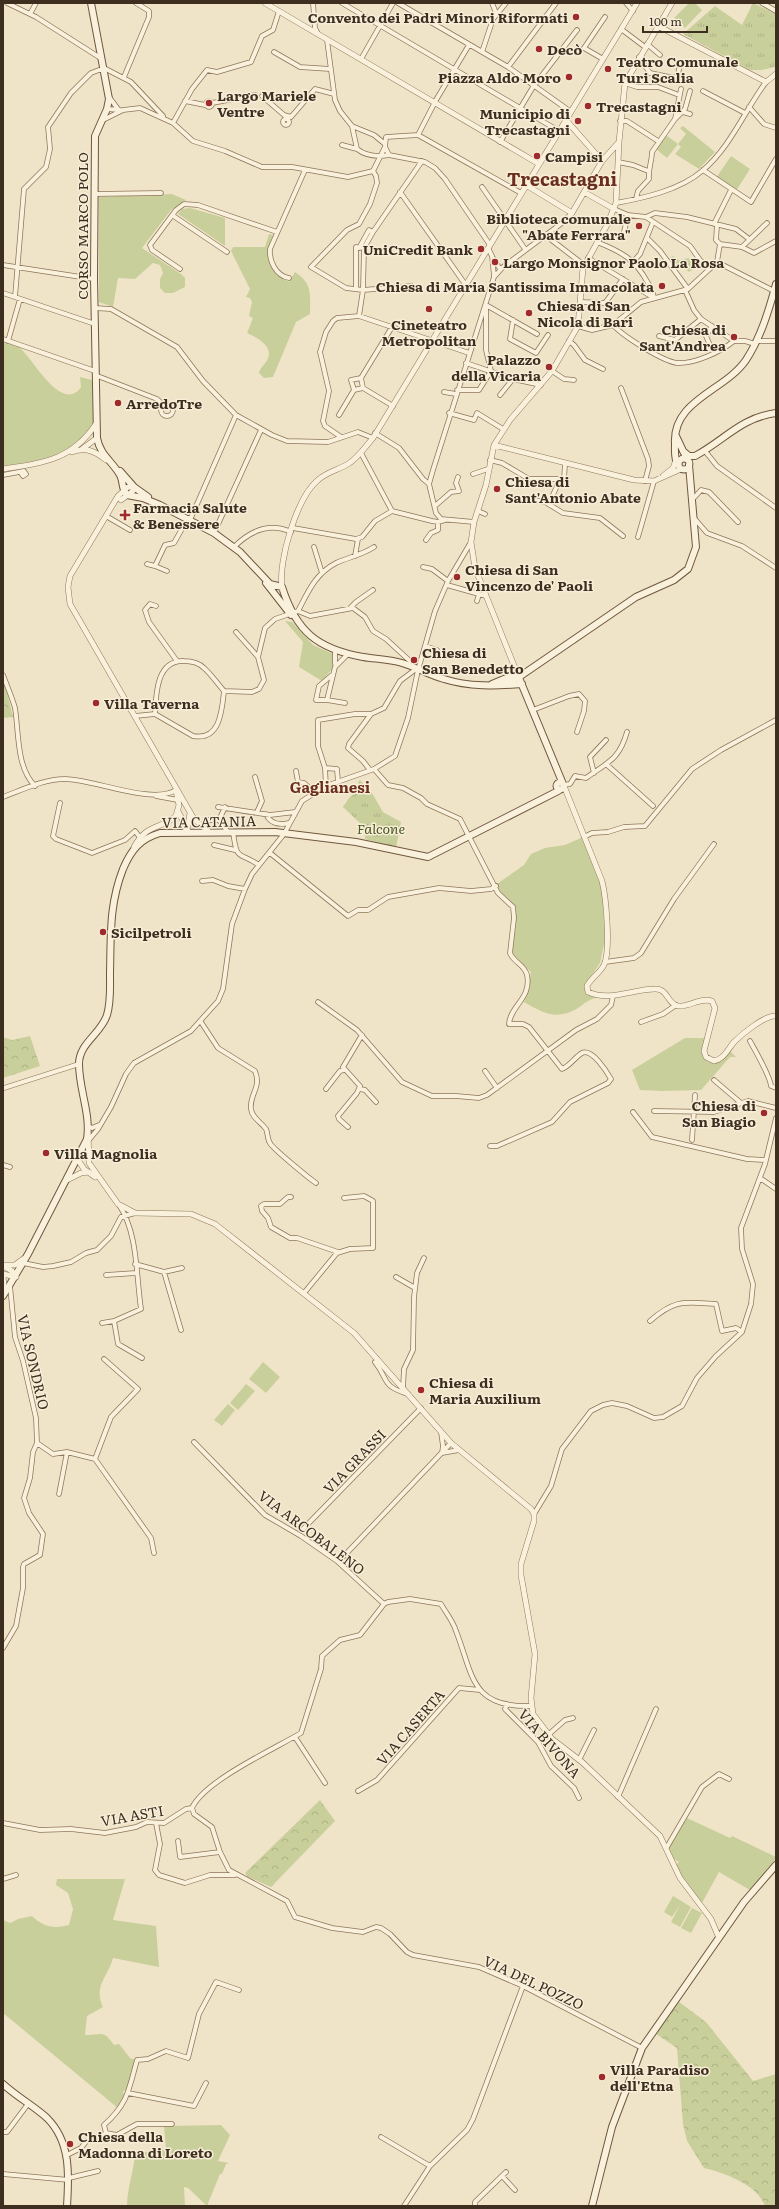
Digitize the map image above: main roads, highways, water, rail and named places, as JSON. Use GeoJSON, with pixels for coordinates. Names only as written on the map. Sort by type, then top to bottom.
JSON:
{"type":"FeatureCollection","features":[{"type":"Feature","properties":{"kind":"main road","name":"CORSO MARCO POLO"},"geometry":{"type":"LineString","coordinates":[[91,3],[108,97],[107,109],[95,136],[94,194],[96,424],[97,438],[102,453]]}},
{"type":"Feature","properties":{"kind":"main road"},"geometry":{"type":"LineString","coordinates":[[500,686],[531,668],[636,597],[684,574],[690,564],[696,547],[691,488],[675,433],[677,424],[687,409],[734,375],[756,343],[775,291],[776,284]]}},
{"type":"Feature","properties":{"kind":"main road"},"geometry":{"type":"LineString","coordinates":[[683,462],[703,452],[747,420],[776,413]]}},
{"type":"Feature","properties":{"kind":"main road"},"geometry":{"type":"LineString","coordinates":[[675,433],[683,462]]}},
{"type":"Feature","properties":{"kind":"main road"},"geometry":{"type":"LineString","coordinates":[[102,453],[120,477],[125,493],[160,505],[214,533],[234,547],[272,586],[282,587],[296,621],[316,642],[335,651],[397,662],[445,680],[487,686],[522,684],[518,675]]}},
{"type":"Feature","properties":{"kind":"main road"},"geometry":{"type":"LineString","coordinates":[[102,453],[134,487],[160,505]]}},
{"type":"Feature","properties":{"kind":"main road"},"geometry":{"type":"LineString","coordinates":[[259,574],[269,588],[293,613]]}},
{"type":"Feature","properties":{"kind":"main road"},"geometry":{"type":"LineString","coordinates":[[487,686],[518,675]]}},
{"type":"Feature","properties":{"kind":"main road","name":"VIA CATANIA"},"geometry":{"type":"LineString","coordinates":[[4,1294],[16,1277],[67,1180],[87,1146],[89,1136],[79,1064],[83,1049],[100,1027],[107,1015],[110,993],[112,903],[117,885],[133,848],[141,838],[160,833],[186,831],[275,832],[346,840],[428,857],[548,796],[561,786],[557,769],[522,684]]}},
{"type":"Feature","properties":{"kind":"main road"},"geometry":{"type":"LineString","coordinates":[[592,2206],[612,2127],[642,2048],[744,1902],[776,1865]]}},
{"type":"Feature","properties":{"kind":"main road"},"geometry":{"type":"LineString","coordinates":[[3,2084],[53,2125],[67,2155],[69,2179],[67,2206]]}},
{"type":"Feature","properties":{"kind":"place","name":"Convento dei Padri Minori Riformati"},"geometry":{"type":"Point","coordinates":[576,17]}},
{"type":"Feature","properties":{"kind":"place","name":"Decò"},"geometry":{"type":"Point","coordinates":[539,49]}},
{"type":"Feature","properties":{"kind":"place","name":"Teatro Comunale Turi Scalia"},"geometry":{"type":"Point","coordinates":[608,69]}},
{"type":"Feature","properties":{"kind":"place","name":"Piazza Aldo Moro"},"geometry":{"type":"Point","coordinates":[569,77]}},
{"type":"Feature","properties":{"kind":"place","name":"Largo Mariele Ventre"},"geometry":{"type":"Point","coordinates":[209,103]}},
{"type":"Feature","properties":{"kind":"place","name":"Trecastagni"},"geometry":{"type":"Point","coordinates":[588,106]}},
{"type":"Feature","properties":{"kind":"place","name":"Municipio di Trecastagni"},"geometry":{"type":"Point","coordinates":[578,121]}},
{"type":"Feature","properties":{"kind":"place","name":"Campisi"},"geometry":{"type":"Point","coordinates":[537,156]}},
{"type":"Feature","properties":{"kind":"place","name":"Biblioteca comunale \"Abate Ferrara\""},"geometry":{"type":"Point","coordinates":[639,226]}},
{"type":"Feature","properties":{"kind":"place","name":"UniCredit Bank"},"geometry":{"type":"Point","coordinates":[481,249]}},
{"type":"Feature","properties":{"kind":"place","name":"Largo Monsignor Paolo La Rosa"},"geometry":{"type":"Point","coordinates":[495,262]}},
{"type":"Feature","properties":{"kind":"place","name":"Chiesa di Maria Santissima Immacolata"},"geometry":{"type":"Point","coordinates":[662,286]}},
{"type":"Feature","properties":{"kind":"place","name":"Cineteatro Metropolitan"},"geometry":{"type":"Point","coordinates":[429,309]}},
{"type":"Feature","properties":{"kind":"place","name":"Chiesa di San Nicola di Bari"},"geometry":{"type":"Point","coordinates":[529,313]}},
{"type":"Feature","properties":{"kind":"place","name":"Chiesa di Sant'Andrea"},"geometry":{"type":"Point","coordinates":[734,337]}},
{"type":"Feature","properties":{"kind":"place","name":"Palazzo della Vicaria"},"geometry":{"type":"Point","coordinates":[549,367]}},
{"type":"Feature","properties":{"kind":"place","name":"ArredoTre"},"geometry":{"type":"Point","coordinates":[118,403]}},
{"type":"Feature","properties":{"kind":"place","name":"Chiesa di Sant'Antonio Abate"},"geometry":{"type":"Point","coordinates":[497,489]}},
{"type":"Feature","properties":{"kind":"place","name":"Farmacia Salute & Benessere"},"geometry":{"type":"Point","coordinates":[125,515]}},
{"type":"Feature","properties":{"kind":"place","name":"Chiesa di San Vincenzo de' Paoli"},"geometry":{"type":"Point","coordinates":[457,577]}},
{"type":"Feature","properties":{"kind":"place","name":"Chiesa di San Benedetto"},"geometry":{"type":"Point","coordinates":[414,660]}},
{"type":"Feature","properties":{"kind":"place","name":"Villa Taverna"},"geometry":{"type":"Point","coordinates":[96,703]}},
{"type":"Feature","properties":{"kind":"place","name":"Sicilpetroli"},"geometry":{"type":"Point","coordinates":[103,932]}},
{"type":"Feature","properties":{"kind":"place","name":"Chiesa di San Biagio"},"geometry":{"type":"Point","coordinates":[764,1113]}},
{"type":"Feature","properties":{"kind":"place","name":"Villa Magnolia"},"geometry":{"type":"Point","coordinates":[46,1153]}},
{"type":"Feature","properties":{"kind":"place","name":"Chiesa di Maria Auxilium"},"geometry":{"type":"Point","coordinates":[421,1390]}},
{"type":"Feature","properties":{"kind":"place","name":"Villa Paradiso dell'Etna"},"geometry":{"type":"Point","coordinates":[602,2077]}},
{"type":"Feature","properties":{"kind":"place","name":"Chiesa della Madonna di Loreto"},"geometry":{"type":"Point","coordinates":[70,2144]}},
{"type":"Feature","properties":{"kind":"district","name":"Trecastagni"},"geometry":{"type":"Point","coordinates":[562,178]}},
{"type":"Feature","properties":{"kind":"district","name":"Gaglianesi"},"geometry":{"type":"Point","coordinates":[330,786]}},
{"type":"Feature","properties":{"kind":"park label","name":"Falcone"},"geometry":{"type":"Point","coordinates":[381,828]}}]}
